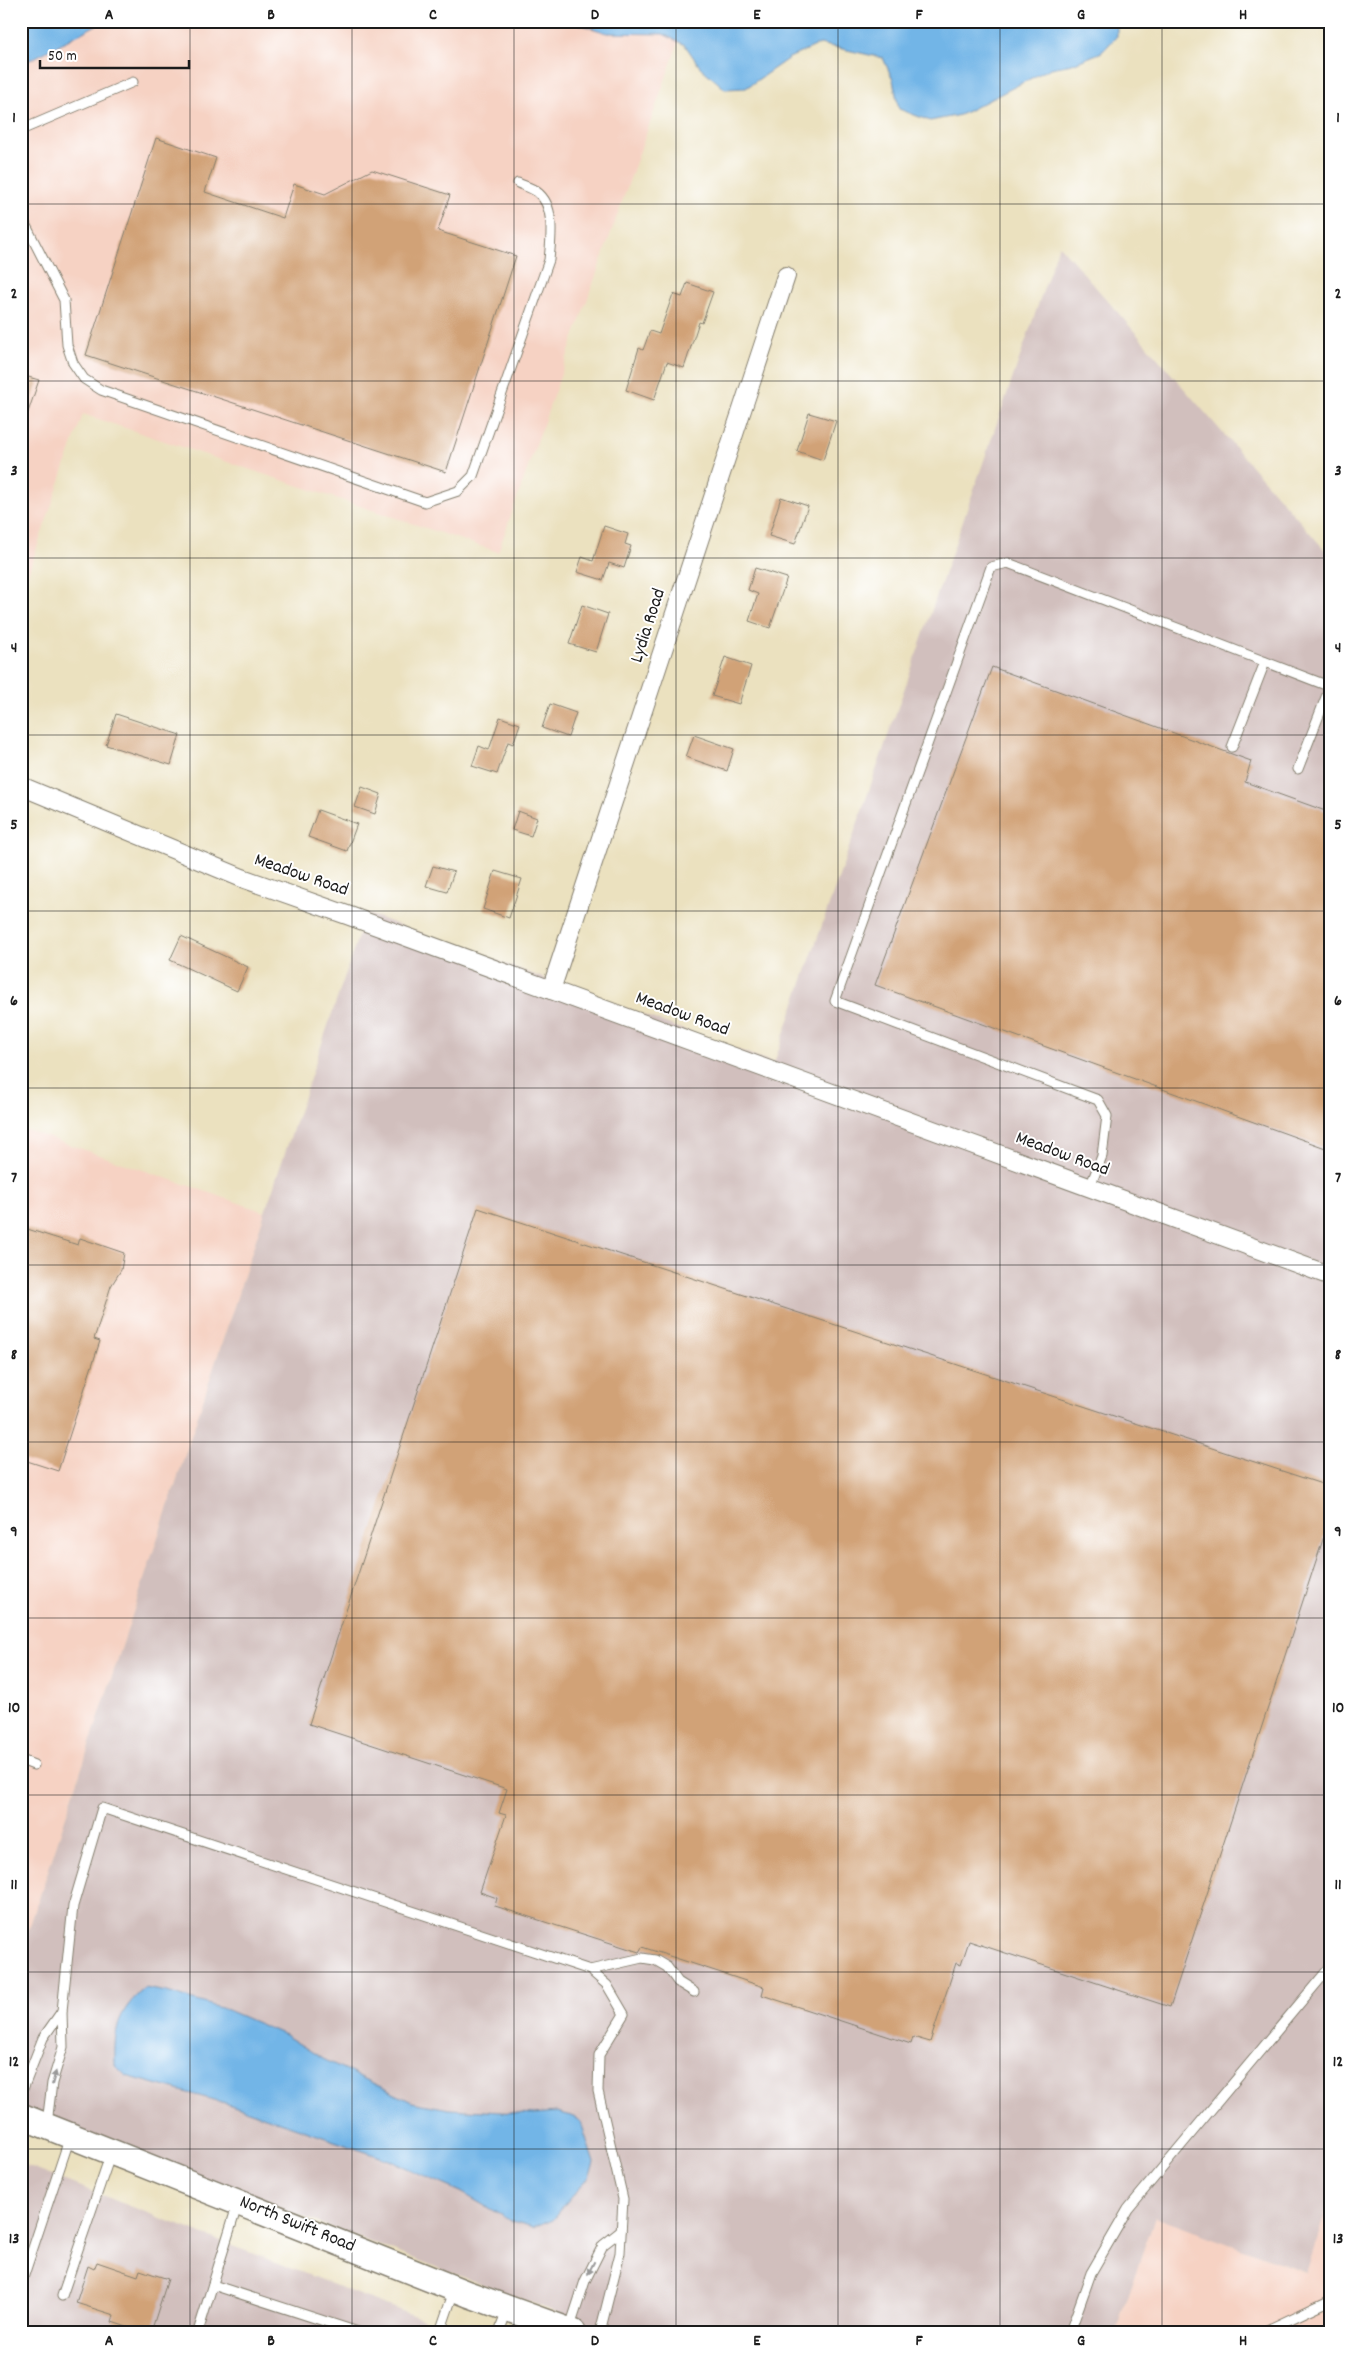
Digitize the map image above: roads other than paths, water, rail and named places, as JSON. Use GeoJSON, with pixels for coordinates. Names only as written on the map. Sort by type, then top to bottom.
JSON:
{"type":"FeatureCollection","features":[{"type":"Feature","properties":{"kind":"street","name":"Lydia Road"},"geometry":{"type":"LineString","coordinates":[[551,990],[786,276]]}},
{"type":"Feature","properties":{"kind":"street","name":"Meadow Road"},"geometry":{"type":"LineString","coordinates":[[21,786],[242,878],[1331,1276]]}},
{"type":"Feature","properties":{"kind":"street","name":"North Swift Road"},"geometry":{"type":"LineString","coordinates":[[21,2116],[455,2288],[571,2331]]}},
{"type":"Feature","properties":{"kind":"lane"},"geometry":{"type":"LineString","coordinates":[[21,130],[133,82]]}},
{"type":"Feature","properties":{"kind":"lane"},"geometry":{"type":"LineString","coordinates":[[21,216],[64,300],[67,345],[73,363],[84,379],[100,390],[425,502],[458,491],[473,476],[548,260],[551,242],[550,210],[538,192],[518,183]]}},
{"type":"Feature","properties":{"kind":"lane"},"geometry":{"type":"LineString","coordinates":[[1090,1188],[1102,1156],[1107,1116],[1098,1100],[835,1001],[991,567],[1008,563],[1331,687],[1298,769]]}},
{"type":"Feature","properties":{"kind":"lane"},"geometry":{"type":"LineString","coordinates":[[1232,747],[1265,662]]}},
{"type":"Feature","properties":{"kind":"lane"},"geometry":{"type":"LineString","coordinates":[[21,1760],[34,1765]]}},
{"type":"Feature","properties":{"kind":"lane"},"geometry":{"type":"LineString","coordinates":[[46,2126],[52,2083],[63,2048],[62,2011],[73,1906],[102,1808],[590,1970],[607,1985],[624,2014],[599,2055],[598,2091],[623,2198],[620,2253],[600,2332]]}},
{"type":"Feature","properties":{"kind":"lane"},"geometry":{"type":"LineString","coordinates":[[590,1970],[642,1958],[654,1960],[667,1967],[678,1982],[694,1992]]}},
{"type":"Feature","properties":{"kind":"lane"},"geometry":{"type":"LineString","coordinates":[[1070,2332],[1091,2273],[1128,2209],[1331,1966]]}},
{"type":"Feature","properties":{"kind":"lane"},"geometry":{"type":"LineString","coordinates":[[21,2094],[43,2038],[62,2011]]}},
{"type":"Feature","properties":{"kind":"lane"},"geometry":{"type":"LineString","coordinates":[[21,2284],[70,2135]]}},
{"type":"Feature","properties":{"kind":"lane"},"geometry":{"type":"LineString","coordinates":[[62,2296],[112,2151]]}},
{"type":"Feature","properties":{"kind":"lane"},"geometry":{"type":"LineString","coordinates":[[198,2332],[239,2202]]}},
{"type":"Feature","properties":{"kind":"lane"},"geometry":{"type":"LineString","coordinates":[[571,2331],[585,2281],[603,2245],[621,2231]]}},
{"type":"Feature","properties":{"kind":"lane"},"geometry":{"type":"LineString","coordinates":[[213,2285],[358,2332]]}},
{"type":"Feature","properties":{"kind":"lane"},"geometry":{"type":"LineString","coordinates":[[440,2332],[455,2288]]}},
{"type":"Feature","properties":{"kind":"lane"},"geometry":{"type":"LineString","coordinates":[[1263,2332],[1331,2300]]}},
{"type":"Feature","properties":{"kind":"lane"},"geometry":{"type":"LineString","coordinates":[[499,2332],[508,2308]]}},
{"type":"Feature","properties":{"kind":"water"},"geometry":{"type":"Polygon","coordinates":[[[21,21],[104,21],[21,63],[21,21]]]}},
{"type":"Feature","properties":{"kind":"water"},"geometry":{"type":"Polygon","coordinates":[[[570,21],[1117,21],[1117,36],[1102,52],[1072,64],[1051,68],[960,115],[930,121],[899,109],[893,80],[883,58],[820,44],[789,58],[746,88],[725,89],[700,67],[685,45],[663,34],[607,33],[570,21]]]}},
{"type":"Feature","properties":{"kind":"water"},"geometry":{"type":"Polygon","coordinates":[[[145,1988],[167,1992],[227,2010],[285,2035],[323,2059],[412,2102],[449,2109],[534,2114],[557,2112],[572,2116],[581,2122],[594,2163],[589,2177],[553,2219],[533,2227],[509,2220],[461,2192],[389,2160],[225,2103],[126,2076],[115,2065],[117,2031],[119,2022],[128,2005],[145,1988]]]}}]}
